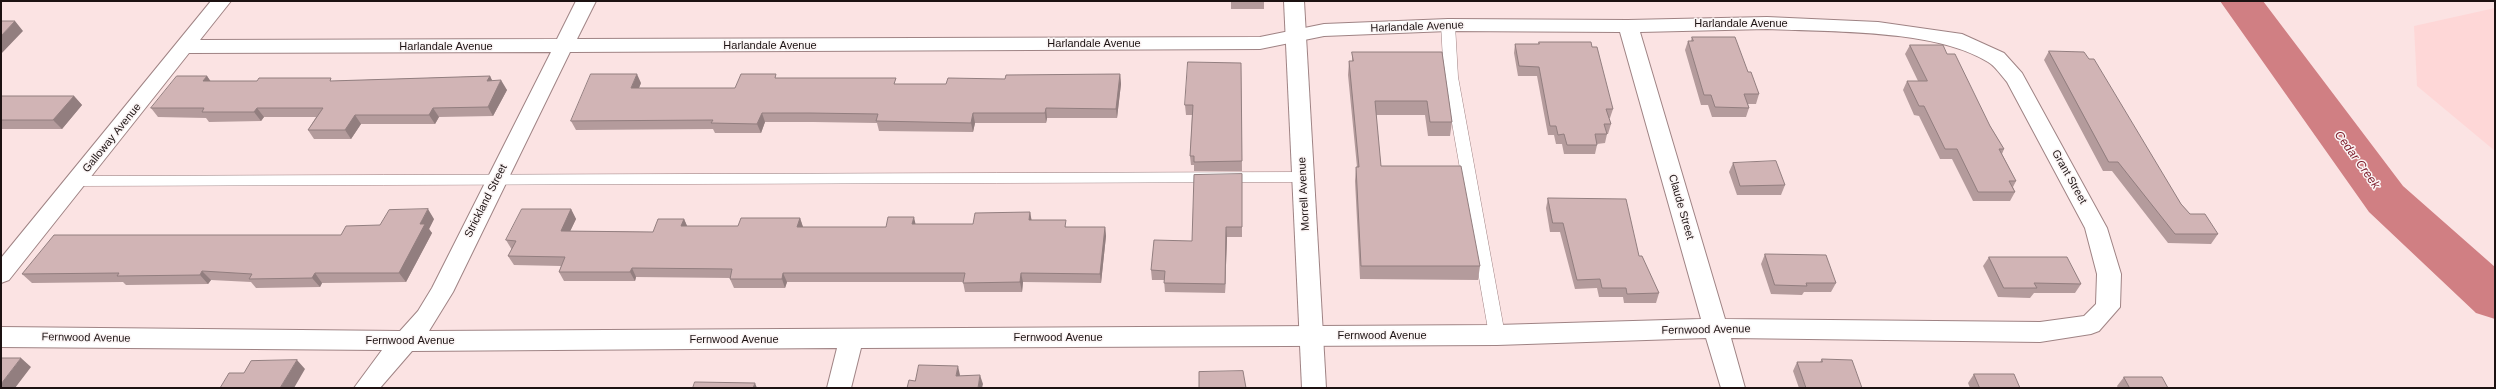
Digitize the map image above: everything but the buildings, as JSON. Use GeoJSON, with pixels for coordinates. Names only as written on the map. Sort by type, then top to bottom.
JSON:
{"type":"FeatureCollection","features":[{"type":"Feature","properties":{"kind":"street","name":"Galloway Avenue"},"geometry":{"type":"LineString","coordinates":[[1,274],[221,1]]}},
{"type":"Feature","properties":{"kind":"street","name":"Strickland Street"},"geometry":{"type":"LineString","coordinates":[[366,388],[426,318],[441,292],[586,1]]}},
{"type":"Feature","properties":{"kind":"street","name":"Morrell Avenue"},"geometry":{"type":"LineString","coordinates":[[1294,1],[1314,388]]}},
{"type":"Feature","properties":{"kind":"street","name":"Harlandale Avenue"},"geometry":{"type":"LineString","coordinates":[[185,47],[564,47],[1260,43],[1295,34],[1324,30],[1448,25],[1628,26],[1767,23],[1878,28],[1955,39],[1997,58]]}},
{"type":"Feature","properties":{"kind":"street","name":"Claude Street"},"geometry":{"type":"LineString","coordinates":[[1628,26],[1733,388]]}},
{"type":"Feature","properties":{"kind":"street","name":"Grant Street"},"geometry":{"type":"LineString","coordinates":[[1997,58],[2015,78],[2096,228],[2109,274],[2108,307]]}},
{"type":"Feature","properties":{"kind":"street","name":"Fernwood Avenue"},"geometry":{"type":"LineString","coordinates":[[1,337],[407,341],[1497,335],[1716,328],[2040,332],[2091,324],[2108,307]]}},
{"type":"Feature","properties":{"kind":"street"},"geometry":{"type":"LineString","coordinates":[[839,388],[851,339]]}},
{"type":"Feature","properties":{"kind":"lane"},"geometry":{"type":"LineString","coordinates":[[1448,25],[1451,77],[1497,335]]}},
{"type":"Feature","properties":{"kind":"lane"},"geometry":{"type":"LineString","coordinates":[[77,181],[498,178],[1303,177]]}},
{"type":"Feature","properties":{"kind":"shaded area"},"geometry":{"type":"Polygon","coordinates":[[[2495,8],[2495,151],[2417,86],[2414,26],[2495,8]]]}},
{"type":"Feature","properties":{"kind":"waterway","name":"Cedar Creek"},"geometry":{"type":"LineString","coordinates":[[2241,1],[2386,199],[2495,298]]}}]}
